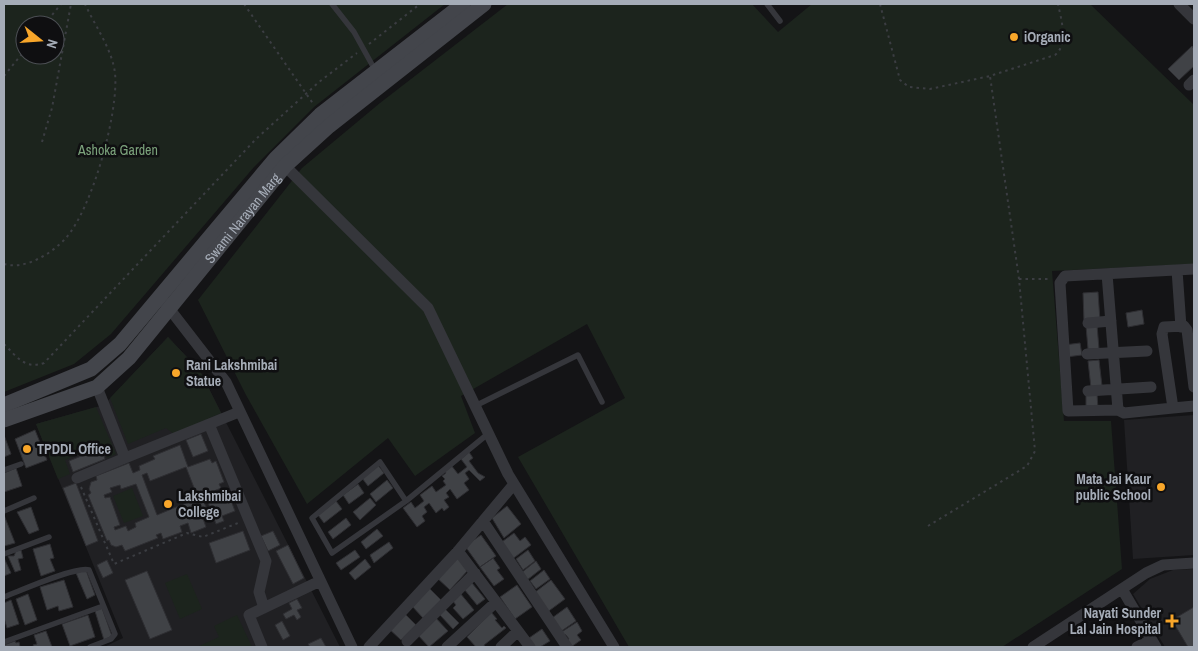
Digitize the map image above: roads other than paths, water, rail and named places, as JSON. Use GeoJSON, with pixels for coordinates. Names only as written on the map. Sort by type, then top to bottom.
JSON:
{"type":"FeatureCollection","features":[{"type":"Feature","properties":{"kind":"main road","name":"Swami Narayan Marg"},"geometry":{"type":"LineString","coordinates":[[4,405],[91,369],[120,344],[164,302],[320,115],[463,4]]}},
{"type":"Feature","properties":{"kind":"main road","name":"Swami Narayan Marg"},"geometry":{"type":"LineString","coordinates":[[280,162],[329,126],[484,4]]}},
{"type":"Feature","properties":{"kind":"main road","name":"Swami Narayan Marg"},"geometry":{"type":"LineString","coordinates":[[4,420],[97,387],[129,358],[164,302]]}},
{"type":"Feature","properties":{"kind":"street"},"geometry":{"type":"LineString","coordinates":[[1179,4],[1194,19]]}},
{"type":"Feature","properties":{"kind":"street"},"geometry":{"type":"LineString","coordinates":[[280,162],[422,300],[514,484],[614,647]]}},
{"type":"Feature","properties":{"kind":"street"},"geometry":{"type":"LineString","coordinates":[[1194,269],[1065,276],[1061,278],[1068,411],[1118,410],[1124,413],[1194,406]]}},
{"type":"Feature","properties":{"kind":"street"},"geometry":{"type":"LineString","coordinates":[[1177,270],[1181,327]]}},
{"type":"Feature","properties":{"kind":"street"},"geometry":{"type":"LineString","coordinates":[[1108,274],[1118,410]]}},
{"type":"Feature","properties":{"kind":"street"},"geometry":{"type":"LineString","coordinates":[[164,302],[226,382],[352,647]]}},
{"type":"Feature","properties":{"kind":"street"},"geometry":{"type":"LineString","coordinates":[[1088,323],[1111,321]]}},
{"type":"Feature","properties":{"kind":"street"},"geometry":{"type":"LineString","coordinates":[[1173,408],[1162,330],[1164,327],[1184,326],[1188,334],[1194,387]]}},
{"type":"Feature","properties":{"kind":"street"},"geometry":{"type":"LineString","coordinates":[[1087,354],[1147,350]]}},
{"type":"Feature","properties":{"kind":"street"},"geometry":{"type":"LineString","coordinates":[[97,387],[125,458]]}},
{"type":"Feature","properties":{"kind":"street"},"geometry":{"type":"LineString","coordinates":[[1088,391],[1151,387]]}},
{"type":"Feature","properties":{"kind":"street"},"geometry":{"type":"LineString","coordinates":[[77,478],[239,412]]}},
{"type":"Feature","properties":{"kind":"street"},"geometry":{"type":"LineString","coordinates":[[209,424],[266,561],[259,592],[264,608]]}},
{"type":"Feature","properties":{"kind":"street"},"geometry":{"type":"LineString","coordinates":[[368,647],[458,551],[514,484]]}},
{"type":"Feature","properties":{"kind":"street"},"geometry":{"type":"LineString","coordinates":[[483,521],[567,647]]}},
{"type":"Feature","properties":{"kind":"street"},"geometry":{"type":"LineString","coordinates":[[458,551],[530,647]]}},
{"type":"Feature","properties":{"kind":"street"},"geometry":{"type":"LineString","coordinates":[[1032,647],[1157,567],[1194,563]]}},
{"type":"Feature","properties":{"kind":"street"},"geometry":{"type":"LineString","coordinates":[[407,641],[475,573]]}},
{"type":"Feature","properties":{"kind":"street"},"geometry":{"type":"LineString","coordinates":[[262,647],[249,615],[320,580]]}},
{"type":"Feature","properties":{"kind":"street"},"geometry":{"type":"LineString","coordinates":[[1122,589],[1154,644],[1136,647]]}},
{"type":"Feature","properties":{"kind":"street"},"geometry":{"type":"LineString","coordinates":[[447,647],[496,602]]}},
{"type":"Feature","properties":{"kind":"street"},"geometry":{"type":"LineString","coordinates":[[501,647],[518,631]]}},
{"type":"Feature","properties":{"kind":"lane"},"geometry":{"type":"LineString","coordinates":[[332,4],[354,32],[376,72]]}},
{"type":"Feature","properties":{"kind":"lane"},"geometry":{"type":"LineString","coordinates":[[767,4],[780,20]]}},
{"type":"Feature","properties":{"kind":"lane"},"geometry":{"type":"LineString","coordinates":[[476,406],[578,354],[602,402]]}},
{"type":"Feature","properties":{"kind":"lane"},"geometry":{"type":"LineString","coordinates":[[406,501],[379,462],[312,518],[332,553],[406,501],[489,433]]}},
{"type":"Feature","properties":{"kind":"lane"},"geometry":{"type":"LineString","coordinates":[[4,470],[21,464]]}},
{"type":"Feature","properties":{"kind":"lane"},"geometry":{"type":"LineString","coordinates":[[4,510],[34,498]]}},
{"type":"Feature","properties":{"kind":"lane"},"geometry":{"type":"LineString","coordinates":[[4,554],[49,537]]}},
{"type":"Feature","properties":{"kind":"lane"},"geometry":{"type":"LineString","coordinates":[[4,597],[63,575],[87,569],[115,634],[111,639],[90,647]]}},
{"type":"Feature","properties":{"kind":"lane"},"geometry":{"type":"LineString","coordinates":[[4,642],[102,606]]}},
{"type":"Feature","properties":{"kind":"place","name":"iOrganic"},"geometry":{"type":"Point","coordinates":[1014,37]}},
{"type":"Feature","properties":{"kind":"place","name":"Rani Lakshmibai Statue"},"geometry":{"type":"Point","coordinates":[176,373]}},
{"type":"Feature","properties":{"kind":"place","name":"TPDDL Office"},"geometry":{"type":"Point","coordinates":[27,449]}},
{"type":"Feature","properties":{"kind":"place","name":"Mata Jai Kaur public School"},"geometry":{"type":"Point","coordinates":[1161,487]}},
{"type":"Feature","properties":{"kind":"place","name":"Lakshmibai College"},"geometry":{"type":"Point","coordinates":[168,504]}},
{"type":"Feature","properties":{"kind":"place","name":"Nayati Sunder Lal Jain Hospital"},"geometry":{"type":"Point","coordinates":[1172,621]}},
{"type":"Feature","properties":{"kind":"park label","name":"Ashoka Garden"},"geometry":{"type":"Point","coordinates":[118,150]}}]}
